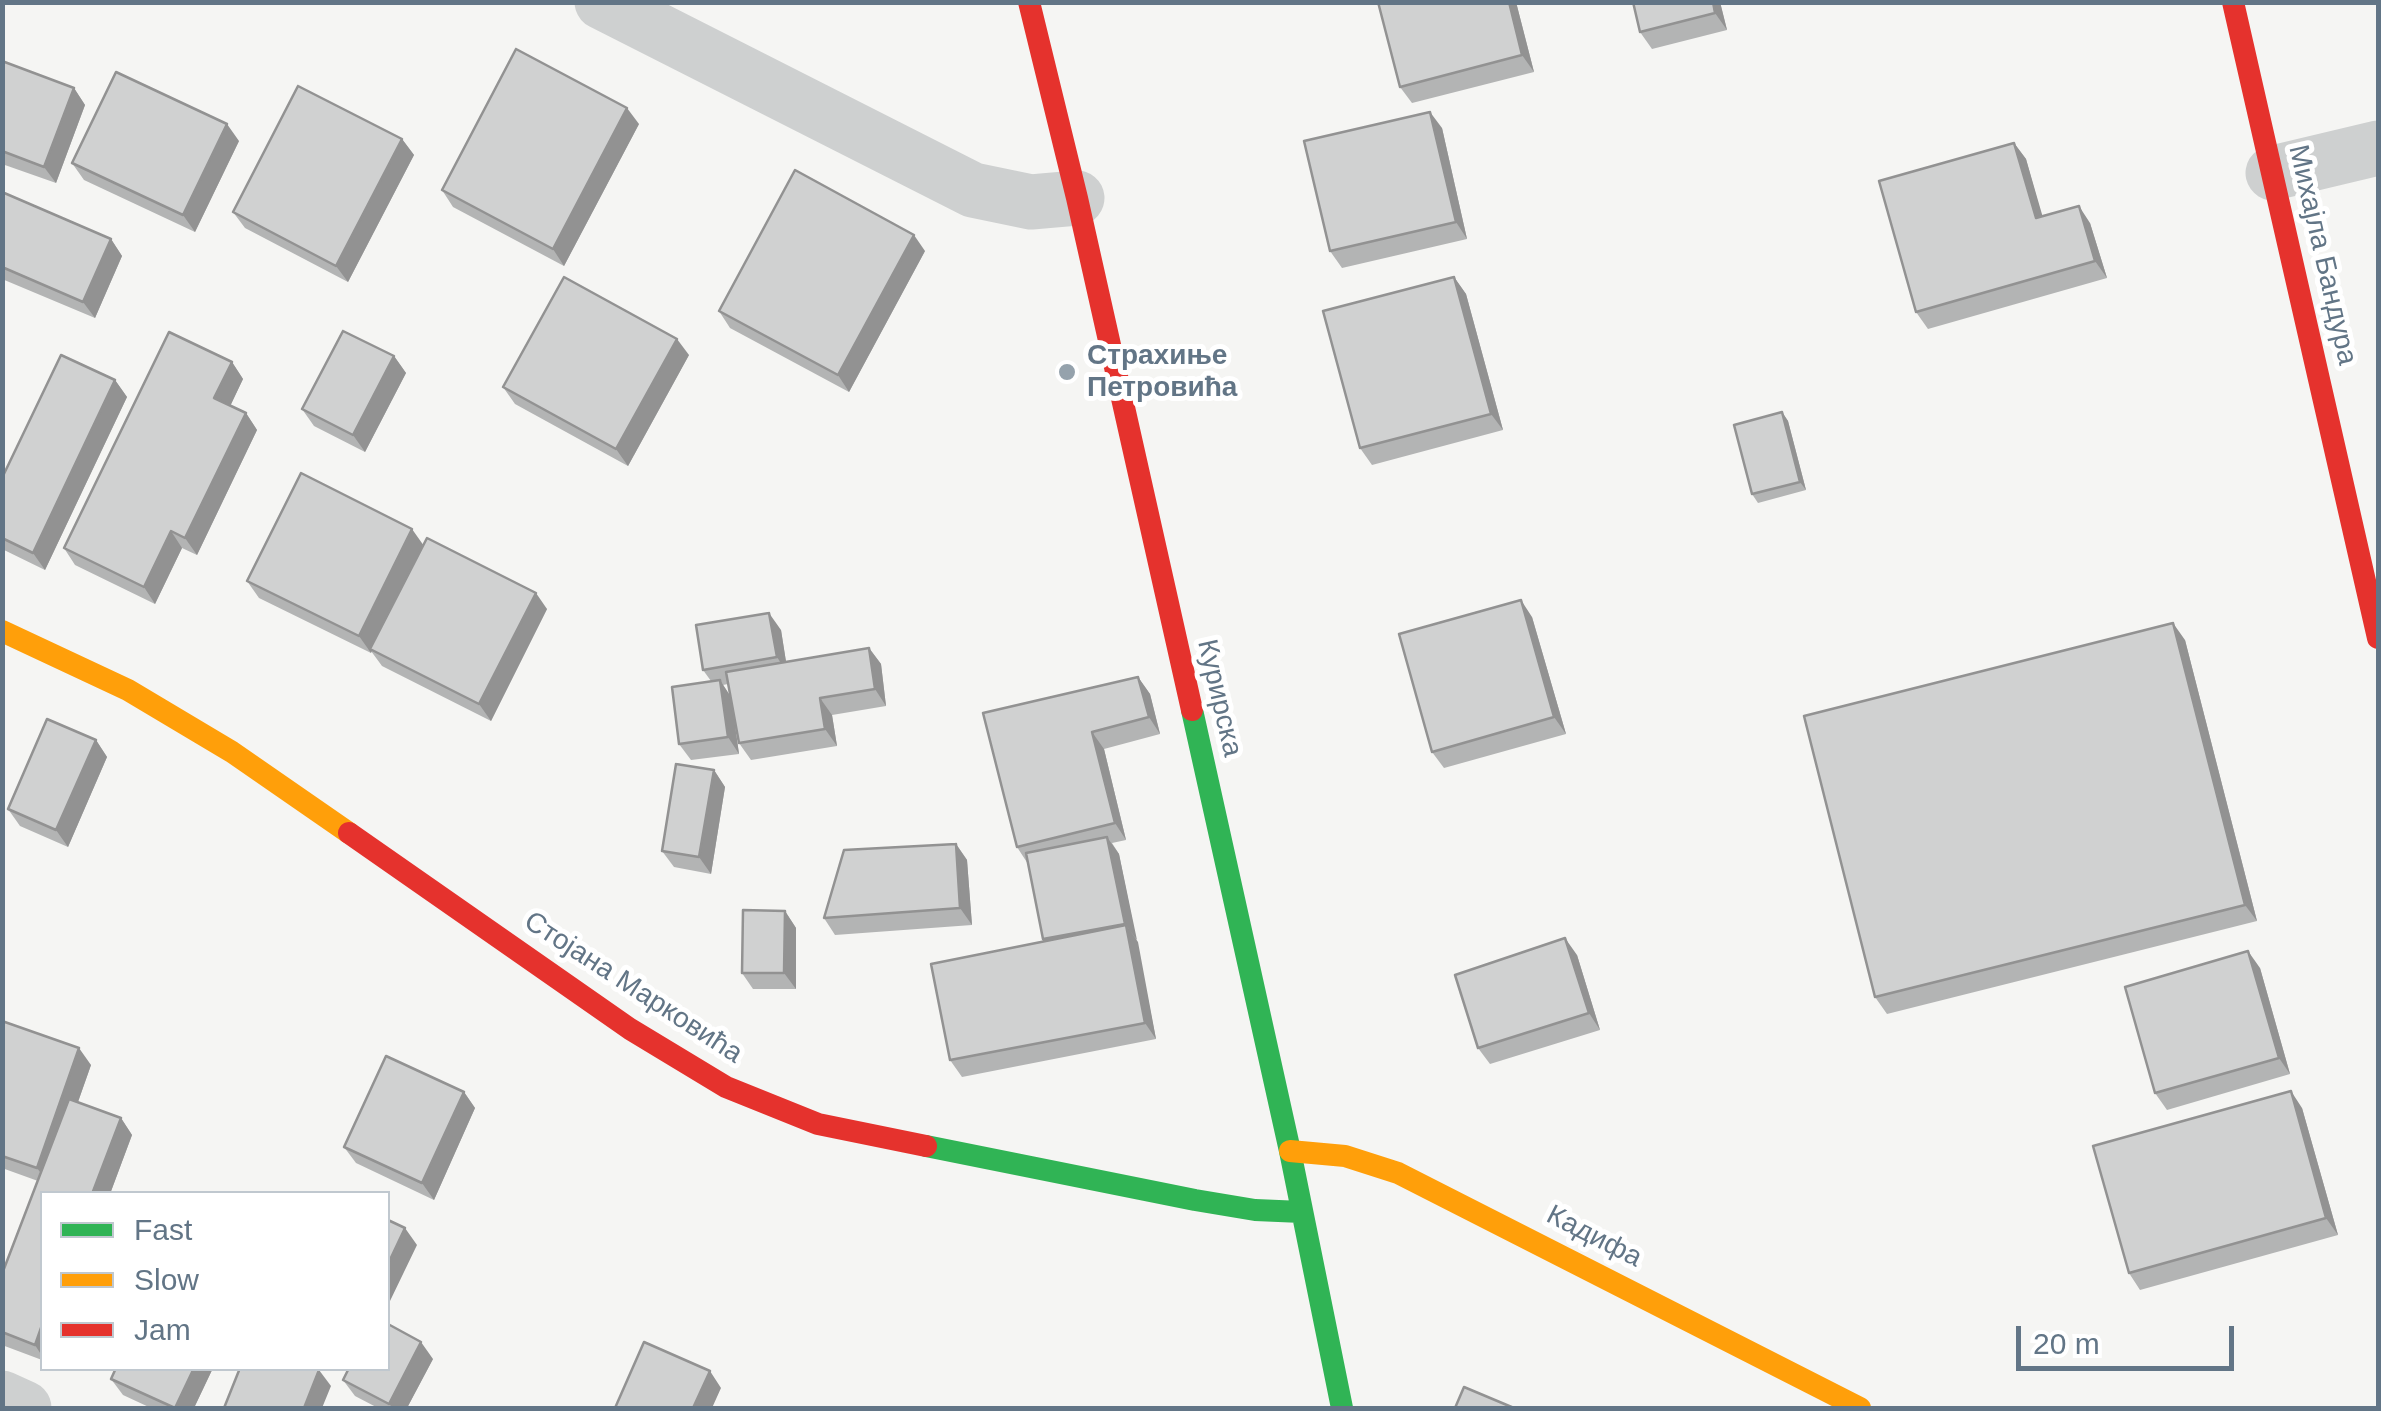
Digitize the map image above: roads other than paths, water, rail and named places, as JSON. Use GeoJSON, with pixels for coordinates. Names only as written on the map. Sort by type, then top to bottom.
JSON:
{"type":"FeatureCollection","features":[{"type":"Feature","properties":{"kind":"street"},"geometry":{"type":"LineString","coordinates":[[602,2],[972,190],[1031,202],[1077,198]]}},
{"type":"Feature","properties":{"kind":"street","name":"Курирска"},"geometry":{"type":"LineString","coordinates":[[1029,2],[1077,198],[1290,1151],[1342,1408]]}},
{"type":"Feature","properties":{"kind":"street","name":"Михајла Бандура"},"geometry":{"type":"LineString","coordinates":[[2232,2],[2378,638]]}},
{"type":"Feature","properties":{"kind":"street"},"geometry":{"type":"LineString","coordinates":[[2273,172],[2378,148]]}},
{"type":"Feature","properties":{"kind":"street","name":"Стојана Марковића"},"geometry":{"type":"LineString","coordinates":[[2,631],[128,690],[232,752],[630,1029],[726,1087],[818,1124],[1196,1200],[1255,1210],[1302,1212]]}},
{"type":"Feature","properties":{"kind":"street","name":"Кадифа"},"geometry":{"type":"LineString","coordinates":[[1290,1151],[1345,1156],[1398,1174],[1860,1408]]}},
{"type":"Feature","properties":{"kind":"street"},"geometry":{"type":"LineString","coordinates":[[2,1398],[24,1408]]}},
{"type":"Feature","properties":{"kind":"place","name":"Страхиње Петровића"},"geometry":{"type":"Point","coordinates":[1067,372]}}]}
